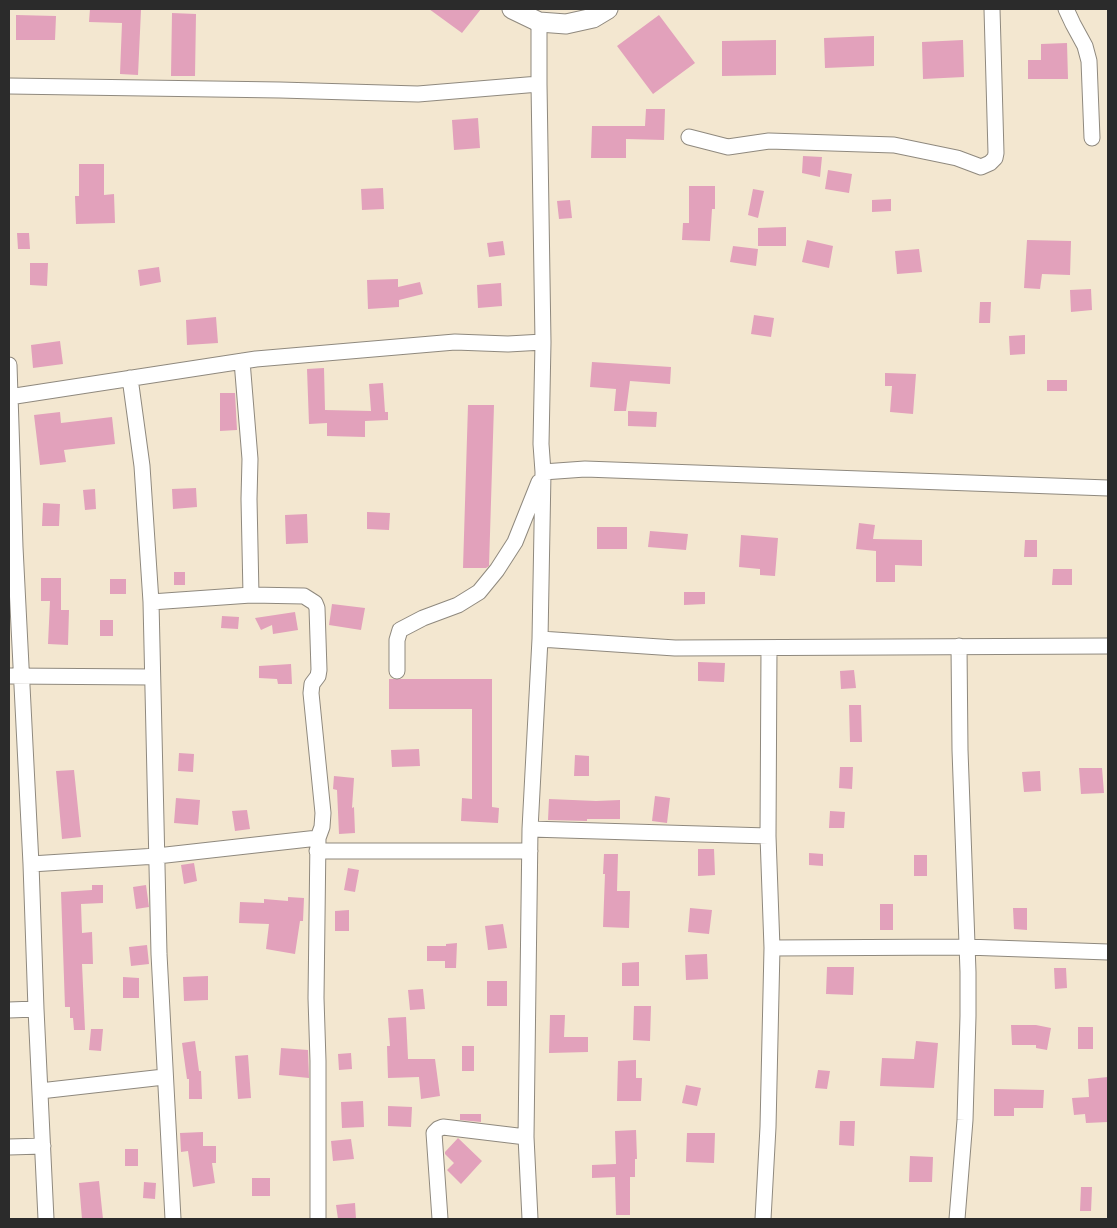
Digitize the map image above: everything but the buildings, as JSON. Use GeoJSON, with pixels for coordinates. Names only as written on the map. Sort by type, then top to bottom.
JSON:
{"type":"FeatureCollection","features":[{"type":"Feature","properties":{"kind":"street"},"geometry":{"type":"LineString","coordinates":[[512,9],[539,22],[566,24],[593,18],[608,9]]}},
{"type":"Feature","properties":{"kind":"street"},"geometry":{"type":"LineString","coordinates":[[689,137],[728,147],[768,141],[894,145],[957,158],[981,167],[990,163],[995,158],[996,153],[992,9]]}},
{"type":"Feature","properties":{"kind":"street"},"geometry":{"type":"LineString","coordinates":[[1066,9],[1085,46],[1089,60],[1092,138]]}},
{"type":"Feature","properties":{"kind":"street"},"geometry":{"type":"LineString","coordinates":[[535,1219],[526,1136],[530,829],[540,639],[543,472],[541,444],[543,342],[538,84],[539,22]]}},
{"type":"Feature","properties":{"kind":"street"},"geometry":{"type":"LineString","coordinates":[[9,86],[418,94],[538,84]]}},
{"type":"Feature","properties":{"kind":"street"},"geometry":{"type":"LineString","coordinates":[[9,397],[242,361],[455,342],[508,344],[543,342]]}},
{"type":"Feature","properties":{"kind":"street"},"geometry":{"type":"LineString","coordinates":[[242,361],[250,459],[249,499],[252,595]]}},
{"type":"Feature","properties":{"kind":"street"},"geometry":{"type":"LineString","coordinates":[[9,365],[15,676],[32,864],[36,1009],[46,1219]]}},
{"type":"Feature","properties":{"kind":"street"},"geometry":{"type":"LineString","coordinates":[[130,378],[142,466],[151,602],[151,677],[159,954],[173,1219]]}},
{"type":"Feature","properties":{"kind":"street"},"geometry":{"type":"LineString","coordinates":[[543,472],[585,469],[1108,488]]}},
{"type":"Feature","properties":{"kind":"street"},"geometry":{"type":"LineString","coordinates":[[397,671],[397,640],[400,630],[423,618],[458,606],[479,592],[516,542],[543,472]]}},
{"type":"Feature","properties":{"kind":"street"},"geometry":{"type":"LineString","coordinates":[[151,602],[252,595],[304,596],[310,599],[317,608],[320,670],[312,684],[311,693],[323,813],[318,845],[316,998],[318,1219]]}},
{"type":"Feature","properties":{"kind":"street"},"geometry":{"type":"LineString","coordinates":[[540,639],[674,648],[1108,646]]}},
{"type":"Feature","properties":{"kind":"street"},"geometry":{"type":"LineString","coordinates":[[957,1219],[965,1120],[968,1016],[960,750],[959,646]]}},
{"type":"Feature","properties":{"kind":"street"},"geometry":{"type":"LineString","coordinates":[[763,1219],[768,1128],[772,948],[768,836],[769,648]]}},
{"type":"Feature","properties":{"kind":"street"},"geometry":{"type":"LineString","coordinates":[[15,676],[151,677]]}},
{"type":"Feature","properties":{"kind":"street"},"geometry":{"type":"LineString","coordinates":[[530,829],[768,836]]}},
{"type":"Feature","properties":{"kind":"street"},"geometry":{"type":"LineString","coordinates":[[32,864],[318,845],[530,851]]}},
{"type":"Feature","properties":{"kind":"street"},"geometry":{"type":"LineString","coordinates":[[772,948],[966,947],[1108,952]]}},
{"type":"Feature","properties":{"kind":"street"},"geometry":{"type":"LineString","coordinates":[[9,1010],[36,1009]]}},
{"type":"Feature","properties":{"kind":"street"},"geometry":{"type":"LineString","coordinates":[[40,1091],[164,1076]]}},
{"type":"Feature","properties":{"kind":"street"},"geometry":{"type":"LineString","coordinates":[[440,1219],[434,1133],[438,1129],[443,1127],[526,1136]]}},
{"type":"Feature","properties":{"kind":"street"},"geometry":{"type":"LineString","coordinates":[[9,1147],[43,1146]]}}]}
